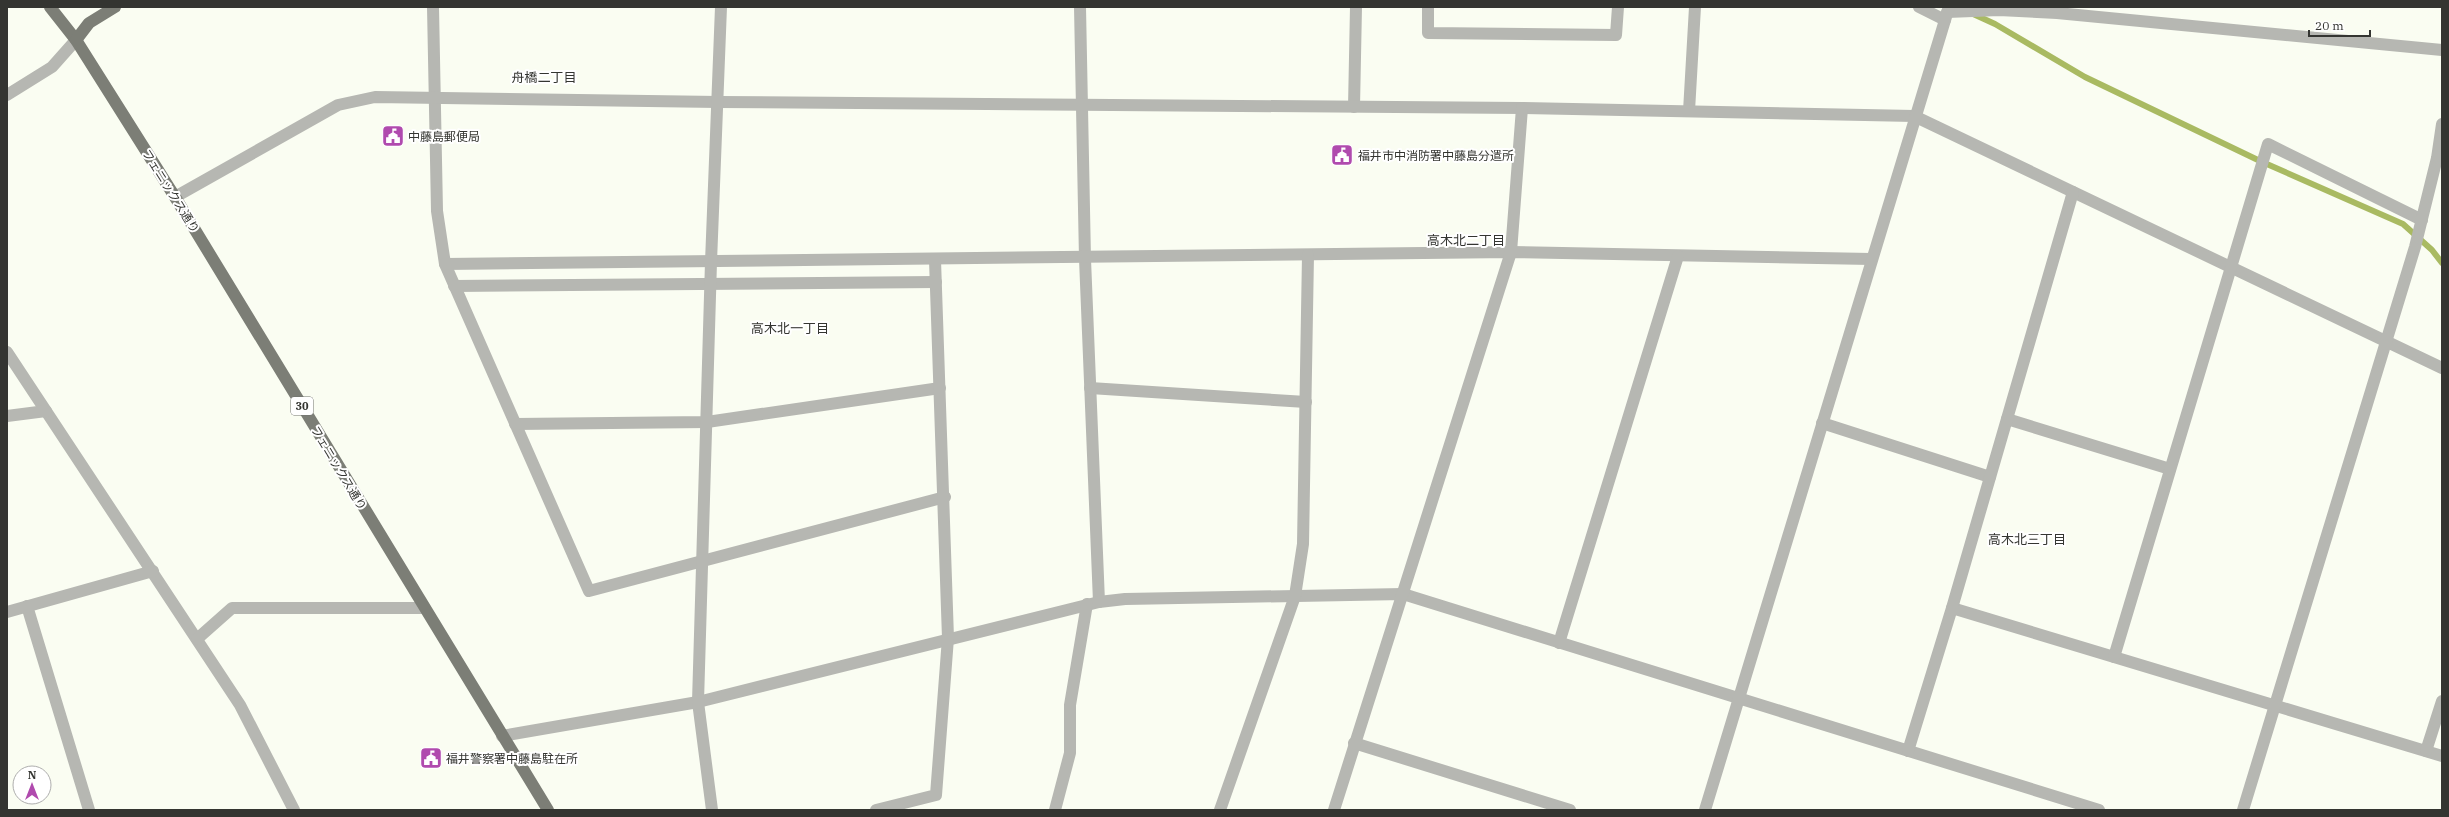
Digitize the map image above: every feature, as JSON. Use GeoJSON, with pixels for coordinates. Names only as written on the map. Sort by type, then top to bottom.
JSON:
{"type":"FeatureCollection","features":[{"type":"Feature","properties":{"kind":"main road","name":"フェニックス通り"},"geometry":{"type":"LineString","coordinates":[[50,7],[76,40],[175,198],[548,810]]}},
{"type":"Feature","properties":{"kind":"main road"},"geometry":{"type":"LineString","coordinates":[[76,40],[89,23],[115,7]]}},
{"type":"Feature","properties":{"kind":"street"},"geometry":{"type":"LineString","coordinates":[[433,7],[437,211],[445,264],[589,591],[945,497]]}},
{"type":"Feature","properties":{"kind":"street"},"geometry":{"type":"LineString","coordinates":[[712,810],[698,702],[710,284],[721,7]]}},
{"type":"Feature","properties":{"kind":"street"},"geometry":{"type":"LineString","coordinates":[[1080,7],[1084,104],[1085,259],[1099,602]]}},
{"type":"Feature","properties":{"kind":"street"},"geometry":{"type":"LineString","coordinates":[[1354,106],[1356,7]]}},
{"type":"Feature","properties":{"kind":"street"},"geometry":{"type":"LineString","coordinates":[[1428,7],[1428,33],[1616,35],[1618,7]]}},
{"type":"Feature","properties":{"kind":"street"},"geometry":{"type":"LineString","coordinates":[[1689,111],[1695,7]]}},
{"type":"Feature","properties":{"kind":"street"},"geometry":{"type":"LineString","coordinates":[[1919,7],[1947,13],[1999,10],[2057,13],[2442,50]]}},
{"type":"Feature","properties":{"kind":"street"},"geometry":{"type":"LineString","coordinates":[[1705,810],[1740,699],[1914,116],[1947,13]]}},
{"type":"Feature","properties":{"kind":"street"},"geometry":{"type":"LineString","coordinates":[[7,95],[52,67],[76,40]]}},
{"type":"Feature","properties":{"kind":"street"},"geometry":{"type":"LineString","coordinates":[[175,198],[338,106],[375,97],[718,102],[1522,108],[1914,116],[2442,368]]}},
{"type":"Feature","properties":{"kind":"street"},"geometry":{"type":"LineString","coordinates":[[1334,810],[1511,252],[1522,108]]}},
{"type":"Feature","properties":{"kind":"street"},"geometry":{"type":"LineString","coordinates":[[2243,810],[2274,704],[2387,341],[2422,220],[2437,158],[2442,124]]}},
{"type":"Feature","properties":{"kind":"street"},"geometry":{"type":"LineString","coordinates":[[2114,656],[2268,144],[2422,220]]}},
{"type":"Feature","properties":{"kind":"street"},"geometry":{"type":"LineString","coordinates":[[1908,751],[1952,608],[2073,192]]}},
{"type":"Feature","properties":{"kind":"street"},"geometry":{"type":"LineString","coordinates":[[445,264],[1085,259],[1308,254],[1511,252],[1871,259]]}},
{"type":"Feature","properties":{"kind":"street"},"geometry":{"type":"LineString","coordinates":[[1220,810],[1295,596],[1303,544],[1308,254]]}},
{"type":"Feature","properties":{"kind":"street"},"geometry":{"type":"LineString","coordinates":[[1559,643],[1678,256]]}},
{"type":"Feature","properties":{"kind":"street"},"geometry":{"type":"LineString","coordinates":[[876,810],[936,795],[948,638],[945,497],[935,260]]}},
{"type":"Feature","properties":{"kind":"street"},"geometry":{"type":"LineString","coordinates":[[454,286],[936,282]]}},
{"type":"Feature","properties":{"kind":"street"},"geometry":{"type":"LineString","coordinates":[[7,352],[153,571],[240,705],[294,810]]}},
{"type":"Feature","properties":{"kind":"street"},"geometry":{"type":"LineString","coordinates":[[515,424],[707,422],[940,388]]}},
{"type":"Feature","properties":{"kind":"street"},"geometry":{"type":"LineString","coordinates":[[1090,388],[1306,402]]}},
{"type":"Feature","properties":{"kind":"street"},"geometry":{"type":"LineString","coordinates":[[7,416],[46,411]]}},
{"type":"Feature","properties":{"kind":"street"},"geometry":{"type":"LineString","coordinates":[[2007,419],[2170,469]]}},
{"type":"Feature","properties":{"kind":"street"},"geometry":{"type":"LineString","coordinates":[[1822,423],[1990,477]]}},
{"type":"Feature","properties":{"kind":"street"},"geometry":{"type":"LineString","coordinates":[[7,612],[153,571]]}},
{"type":"Feature","properties":{"kind":"street"},"geometry":{"type":"LineString","coordinates":[[502,736],[617,718],[698,702],[948,638],[1099,602],[1403,594],[2099,810]]}},
{"type":"Feature","properties":{"kind":"street"},"geometry":{"type":"LineString","coordinates":[[1055,810],[1070,753],[1070,705],[1087,604]]}},
{"type":"Feature","properties":{"kind":"street"},"geometry":{"type":"LineString","coordinates":[[27,606],[89,810]]}},
{"type":"Feature","properties":{"kind":"street"},"geometry":{"type":"LineString","coordinates":[[197,639],[232,608],[424,608]]}},
{"type":"Feature","properties":{"kind":"street"},"geometry":{"type":"LineString","coordinates":[[1952,608],[2274,704],[2442,756]]}},
{"type":"Feature","properties":{"kind":"street"},"geometry":{"type":"LineString","coordinates":[[2426,751],[2442,701]]}},
{"type":"Feature","properties":{"kind":"street"},"geometry":{"type":"LineString","coordinates":[[1354,743],[1570,810]]}},
{"type":"Feature","properties":{"kind":"waterway"},"geometry":{"type":"LineString","coordinates":[[1971,13],[1995,24],[2085,77],[2260,161],[2403,224],[2432,250],[2442,263]]}},
{"type":"Feature","properties":{"kind":"place","name":"中藤島郵便局"},"geometry":{"type":"Point","coordinates":[393,136]}},
{"type":"Feature","properties":{"kind":"place","name":"福井市中消防署中藤島分遣所"},"geometry":{"type":"Point","coordinates":[1342,155]}},
{"type":"Feature","properties":{"kind":"place","name":"福井警察署中藤島駐在所"},"geometry":{"type":"Point","coordinates":[431,758]}},
{"type":"Feature","properties":{"kind":"district","name":"舟橋二丁目"},"geometry":{"type":"Point","coordinates":[544,77]}},
{"type":"Feature","properties":{"kind":"district","name":"高木北二丁目"},"geometry":{"type":"Point","coordinates":[1466,240]}},
{"type":"Feature","properties":{"kind":"district","name":"高木北一丁目"},"geometry":{"type":"Point","coordinates":[790,328]}},
{"type":"Feature","properties":{"kind":"district","name":"高木北三丁目"},"geometry":{"type":"Point","coordinates":[2027,539]}}]}
